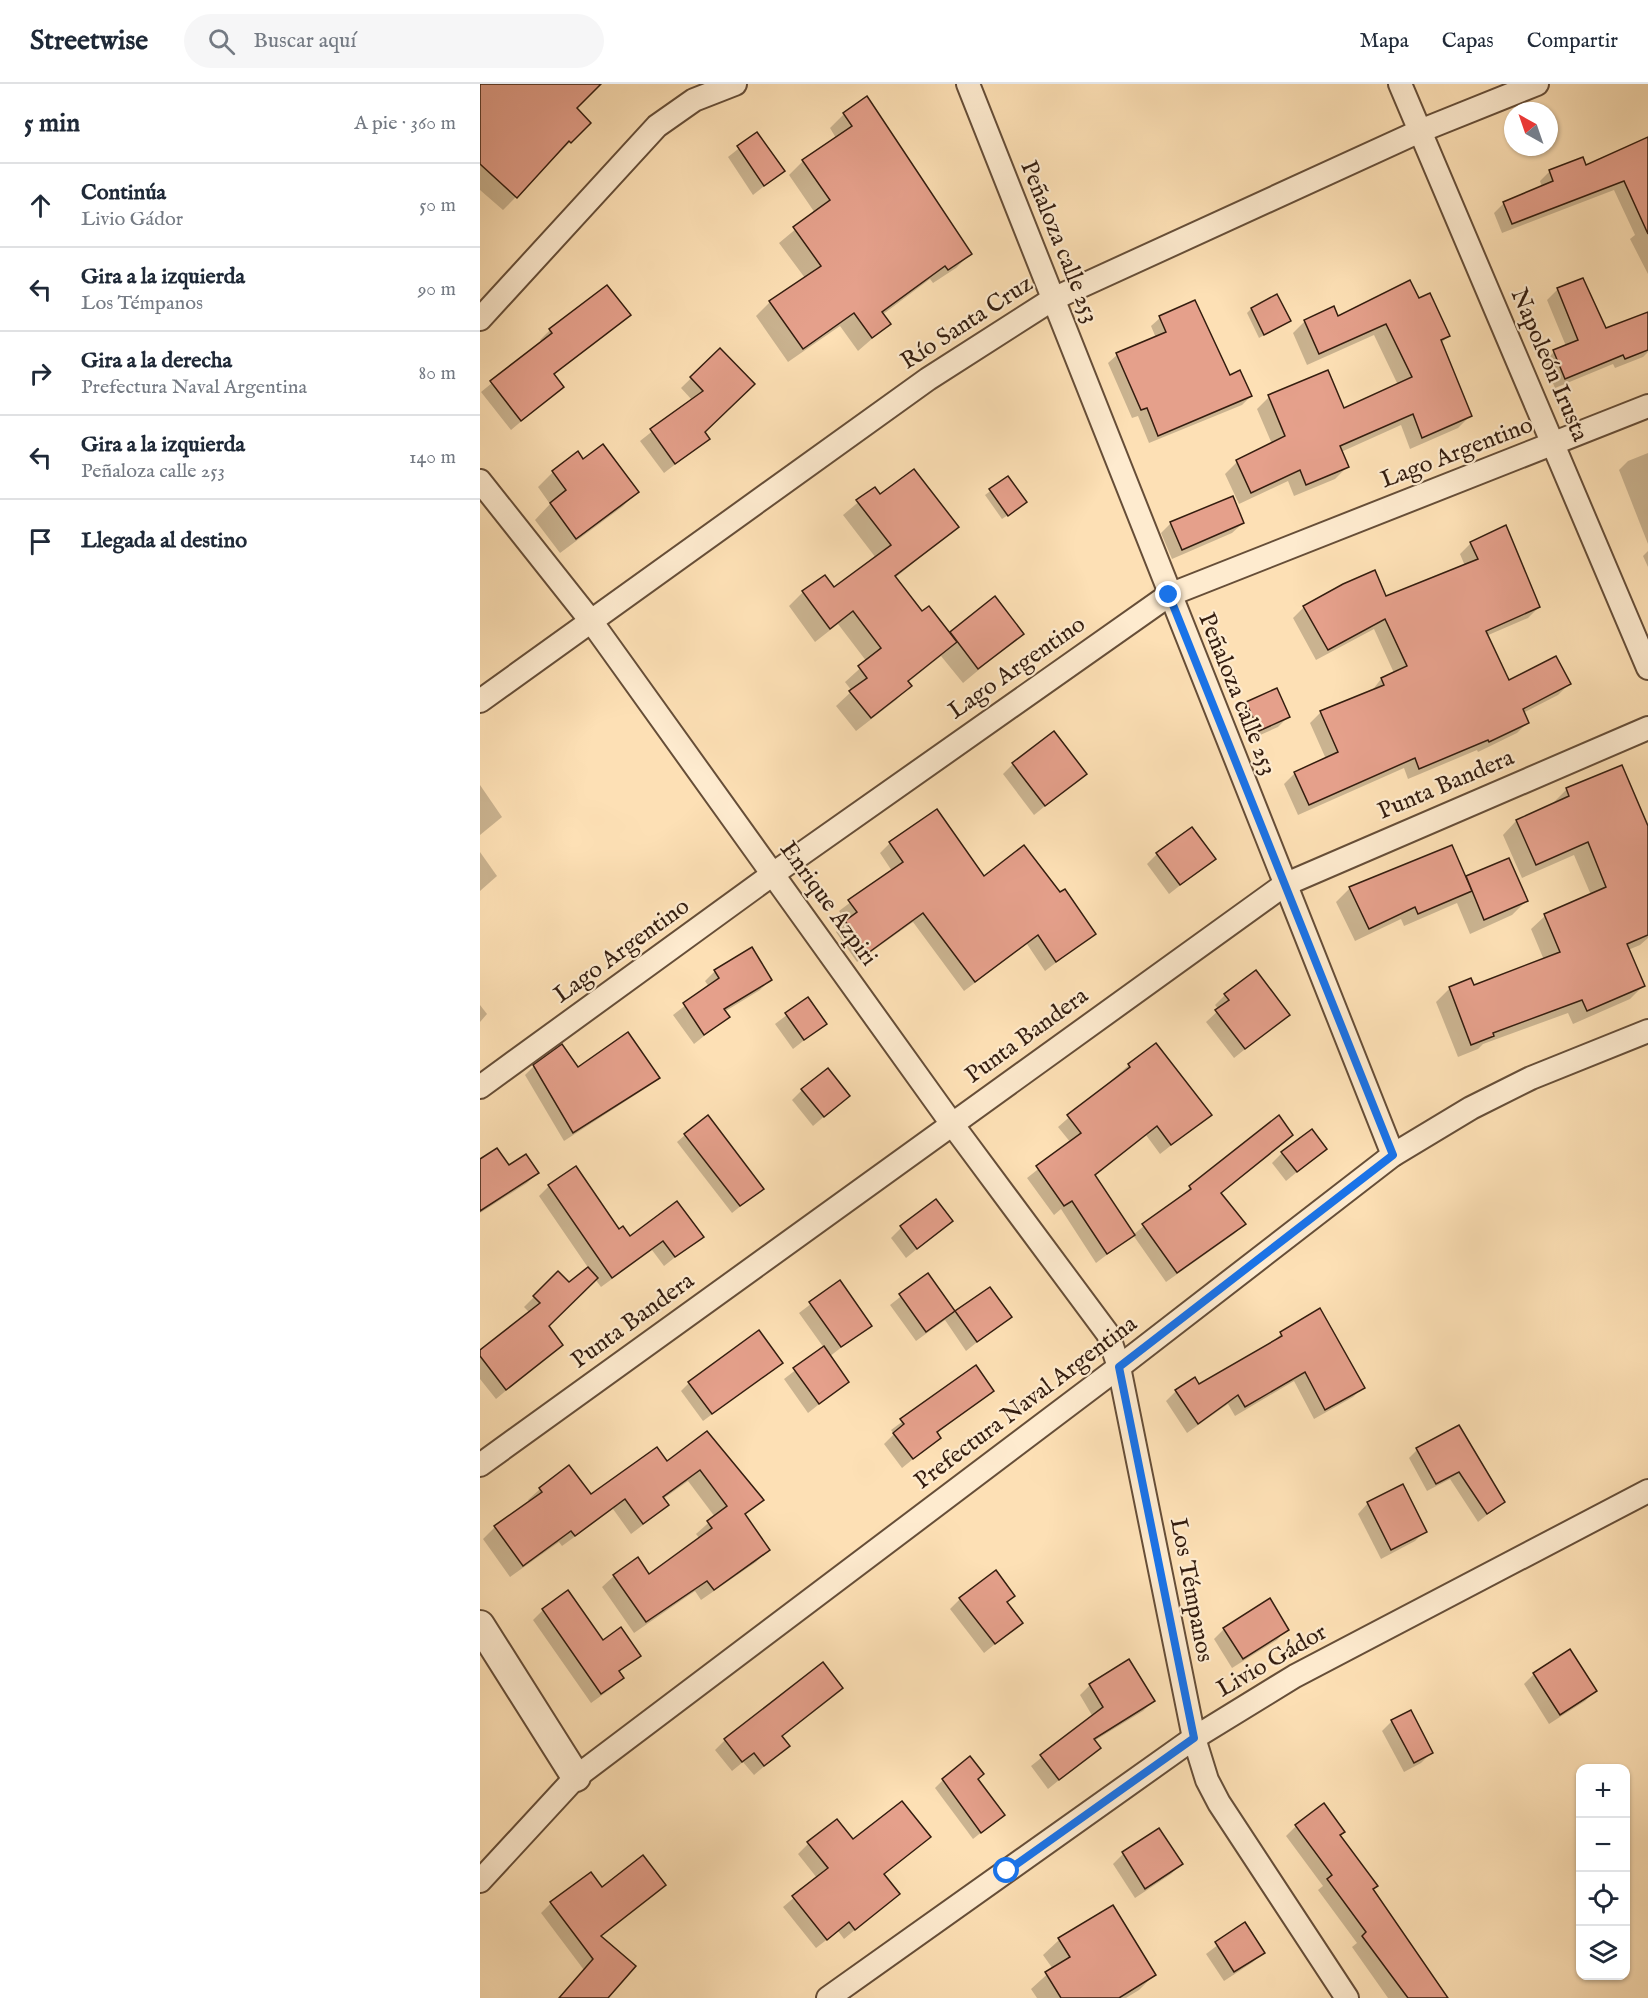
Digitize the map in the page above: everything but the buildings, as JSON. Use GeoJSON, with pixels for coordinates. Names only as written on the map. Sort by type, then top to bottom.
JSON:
{"type":"FeatureCollection","features":[{"type":"Feature","properties":{"kind":"street"},"geometry":{"type":"LineString","coordinates":[[480,319],[657,126],[694,100],[735,84]]}},
{"type":"Feature","properties":{"kind":"street","name":"Peñaloza calle 253"},"geometry":{"type":"LineString","coordinates":[[968,84],[1393,1155]]}},
{"type":"Feature","properties":{"kind":"street","name":"Napoleón Irusta"},"geometry":{"type":"LineString","coordinates":[[1400,84],[1648,668]]}},
{"type":"Feature","properties":{"kind":"street","name":"Río Santa Cruz"},"geometry":{"type":"LineString","coordinates":[[480,701],[928,379],[1053,299],[1420,131],[1537,84]]}},
{"type":"Feature","properties":{"kind":"street","name":"Lago Argentino"},"geometry":{"type":"LineString","coordinates":[[480,1087],[773,874],[1169,595],[1648,406]]}},
{"type":"Feature","properties":{"kind":"street","name":"Enrique Azpiri"},"geometry":{"type":"LineString","coordinates":[[480,481],[591,621],[952,1124],[1108,1334],[1119,1367]]}},
{"type":"Feature","properties":{"kind":"street","name":"Punta Bandera"},"geometry":{"type":"LineString","coordinates":[[480,1465],[1284,885],[1648,728]]}},
{"type":"Feature","properties":{"kind":"street","name":"Prefectura Naval Argentina"},"geometry":{"type":"LineString","coordinates":[[480,1881],[576,1777],[1119,1367],[1393,1155],[1471,1108],[1531,1078],[1648,1031]]}},
{"type":"Feature","properties":{"kind":"street","name":"Los Témpanos"},"geometry":{"type":"LineString","coordinates":[[1119,1367],[1194,1738],[1207,1780],[1219,1803],[1347,1998]]}},
{"type":"Feature","properties":{"kind":"street","name":"Livio Gádor"},"geometry":{"type":"LineString","coordinates":[[828,1998],[1194,1738],[1295,1676],[1648,1491]]}},
{"type":"Feature","properties":{"kind":"street"},"geometry":{"type":"LineString","coordinates":[[480,1625],[576,1777]]}},
{"type":"Feature","properties":{"kind":"route"},"geometry":{"type":"LineString","coordinates":[[1007,1871],[1194,1738],[1119,1367],[1393,1155],[1169,595]]}}]}
